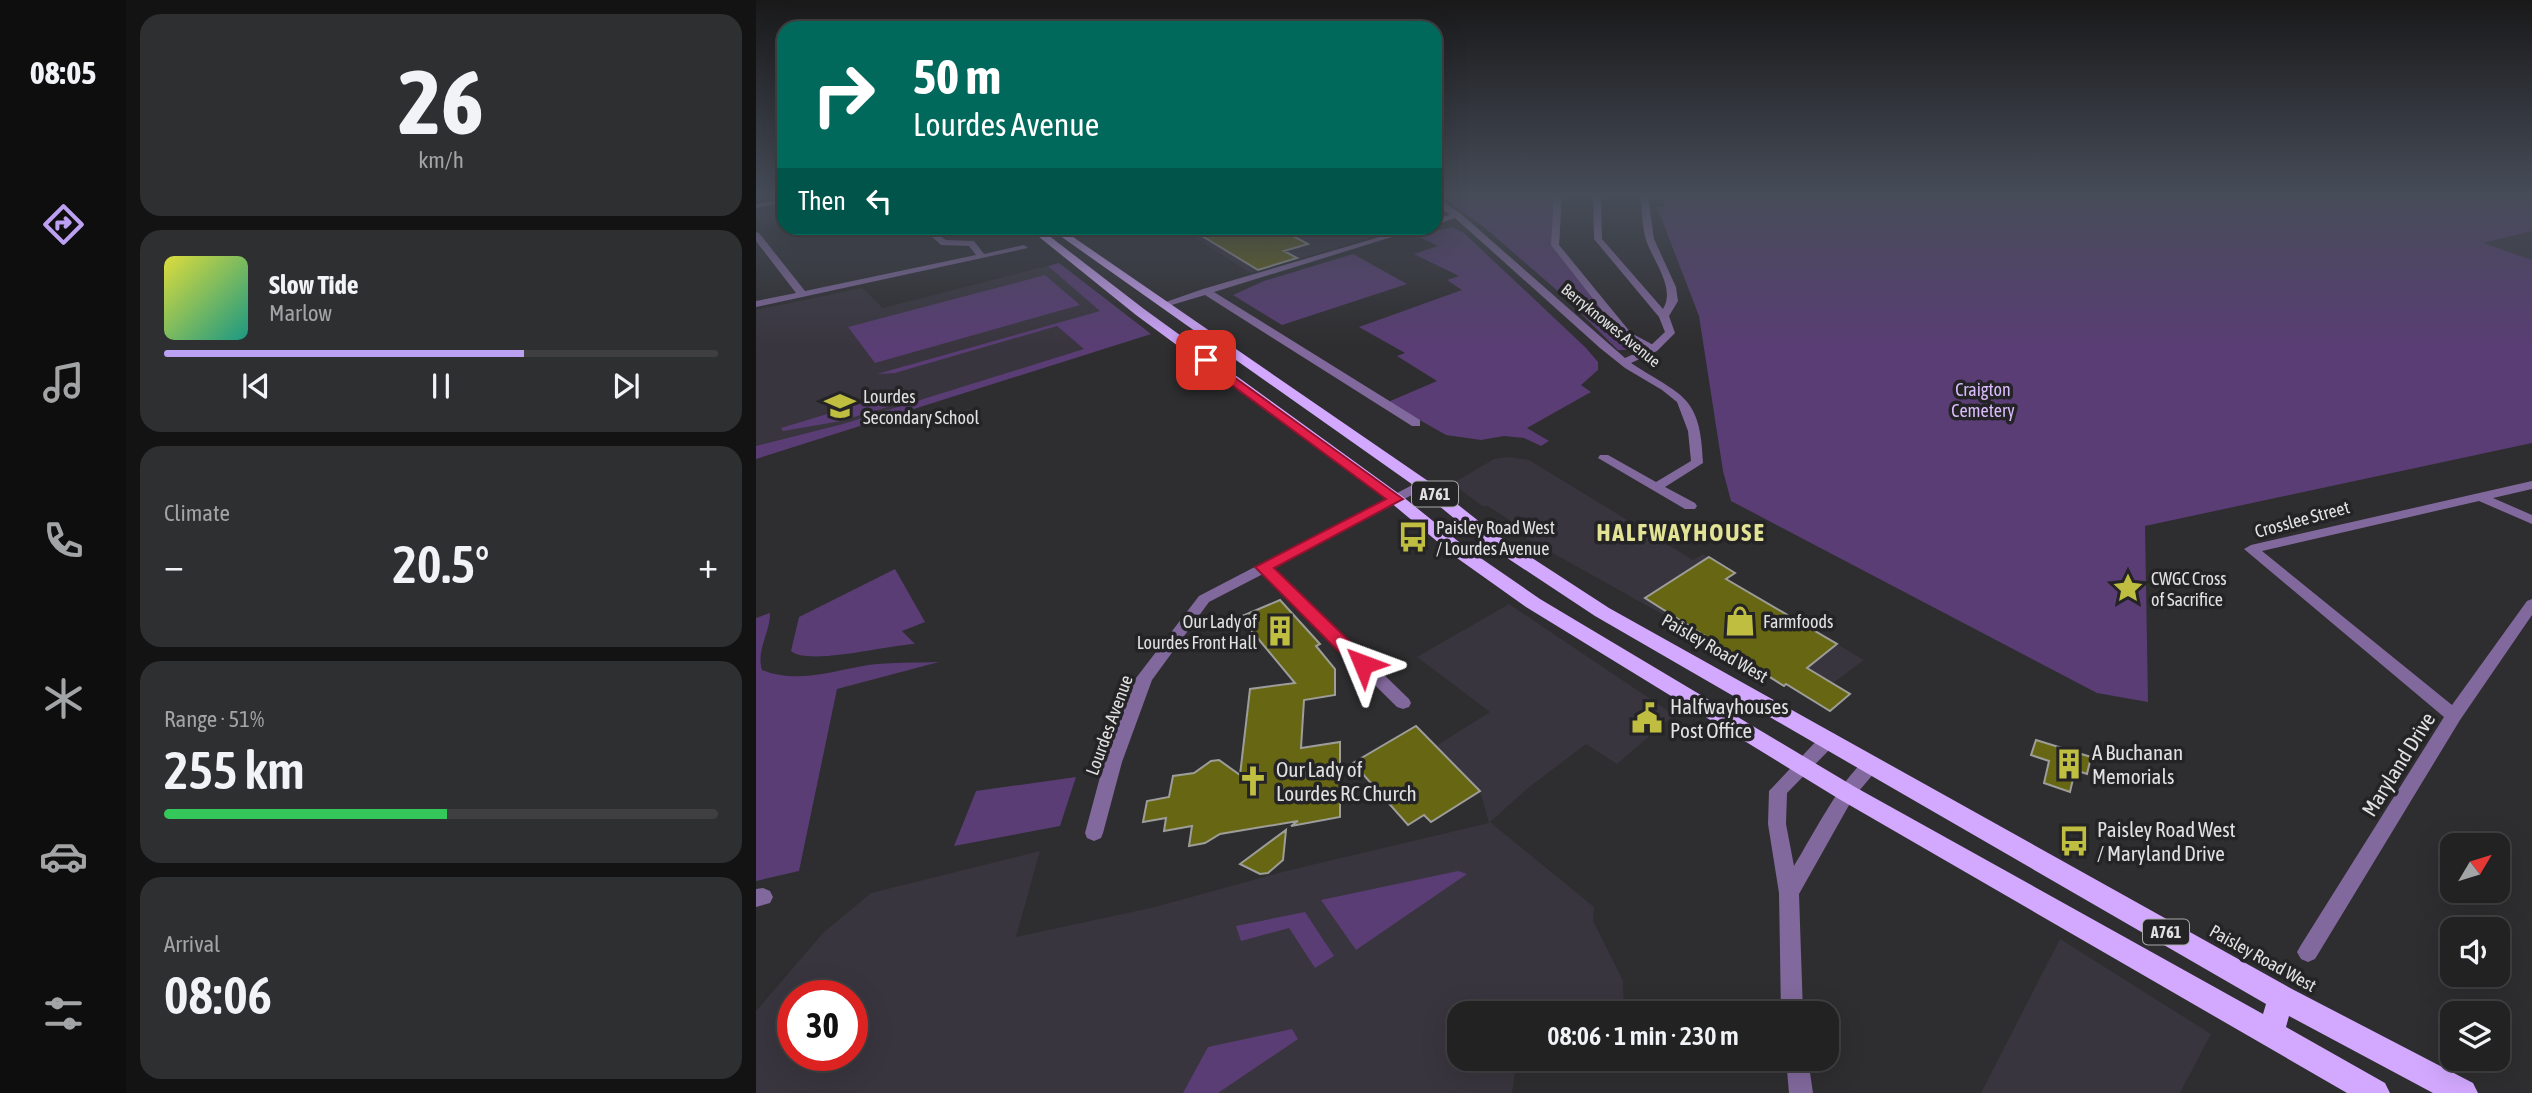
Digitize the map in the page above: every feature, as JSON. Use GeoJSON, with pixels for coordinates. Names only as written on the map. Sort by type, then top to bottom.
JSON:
{"type":"FeatureCollection","features":[{"type":"Feature","properties":{"kind":"main road","name":"A761"},"geometry":{"type":"LineString","coordinates":[[1056,246],[1140,312],[1396,499],[1463,554],[1524,597],[1847,793],[2375,1093]]}},
{"type":"Feature","properties":{"kind":"main road","name":"Paisley Road West"},"geometry":{"type":"LineString","coordinates":[[1080,246],[1422,484],[1489,538],[1560,585],[2282,998],[2463,1093]]}},
{"type":"Feature","properties":{"kind":"main road"},"geometry":{"type":"LineString","coordinates":[[2269,1035],[2282,998]]}},
{"type":"Feature","properties":{"kind":"street"},"geometry":{"type":"LineString","coordinates":[[973,246],[982,257]]}},
{"type":"Feature","properties":{"kind":"street"},"geometry":{"type":"LineString","coordinates":[[1165,304],[1357,246]]}},
{"type":"Feature","properties":{"kind":"street","name":"Berryknowes Avenue"},"geometry":{"type":"LineString","coordinates":[[1492,246],[1624,362],[1681,398],[1697,445],[1697,463],[1656,487]]}},
{"type":"Feature","properties":{"kind":"street"},"geometry":{"type":"LineString","coordinates":[[1556,246],[1627,335],[1653,349]]}},
{"type":"Feature","properties":{"kind":"street"},"geometry":{"type":"LineString","coordinates":[[1604,246],[1664,316],[1670,333],[1653,349],[1624,362]]}},
{"type":"Feature","properties":{"kind":"street"},"geometry":{"type":"LineString","coordinates":[[1653,246],[1671,287],[1673,300],[1664,316]]}},
{"type":"Feature","properties":{"kind":"street"},"geometry":{"type":"LineString","coordinates":[[756,304],[1024,248]]}},
{"type":"Feature","properties":{"kind":"street"},"geometry":{"type":"LineString","coordinates":[[761,249],[802,295]]}},
{"type":"Feature","properties":{"kind":"street"},"geometry":{"type":"LineString","coordinates":[[1206,291],[1416,424]]}},
{"type":"Feature","properties":{"kind":"street"},"geometry":{"type":"LineString","coordinates":[[1604,458],[1690,506]]}},
{"type":"Feature","properties":{"kind":"street","name":"Lourdes Avenue"},"geometry":{"type":"LineString","coordinates":[[1094,832],[1113,762],[1144,678],[1204,599],[1422,484]]}},
{"type":"Feature","properties":{"kind":"street","name":"Crosslee Street"},"geometry":{"type":"LineString","coordinates":[[2454,716],[2251,549],[2532,485]]}},
{"type":"Feature","properties":{"kind":"street"},"geometry":{"type":"LineString","coordinates":[[2478,496],[2532,520]]}},
{"type":"Feature","properties":{"kind":"street"},"geometry":{"type":"LineString","coordinates":[[1264,567],[1403,703]]}},
{"type":"Feature","properties":{"kind":"street","name":"Maryland Drive"},"geometry":{"type":"LineString","coordinates":[[2308,952],[2454,716],[2532,604]]}},
{"type":"Feature","properties":{"kind":"street"},"geometry":{"type":"LineString","coordinates":[[1792,1001],[1789,893],[1777,824],[1778,791],[1829,739]]}},
{"type":"Feature","properties":{"kind":"street"},"geometry":{"type":"LineString","coordinates":[[1789,893],[1847,793],[1872,765]]}},
{"type":"Feature","properties":{"kind":"street"},"geometry":{"type":"LineString","coordinates":[[1798,1071],[1801,1093]]}},
{"type":"Feature","properties":{"kind":"shaded area"},"geometry":{"type":"Polygon","coordinates":[[[1208,246],[1342,246],[1251,273],[1208,246]]]}},
{"type":"Feature","properties":{"kind":"shaded area"},"geometry":{"type":"Polygon","coordinates":[[[2490,246],[2532,246],[2532,260],[2490,246]]]}},
{"type":"Feature","properties":{"kind":"shaded area","name":"Lourdes Secondary School"},"geometry":{"type":"Polygon","coordinates":[[[1059,263],[1151,334],[756,459],[756,310],[862,288],[883,308],[1059,263]]]}},
{"type":"Feature","properties":{"kind":"shaded area"},"geometry":{"type":"Polygon","coordinates":[[[1509,457],[1529,460],[1693,560],[1703,554],[1735,573],[1727,579],[1864,660],[1833,683],[1850,694],[1830,711],[1522,536],[1509,527],[1511,521],[1488,506],[1482,506],[1457,487],[1455,482],[1494,459],[1509,457]]]}},
{"type":"Feature","properties":{"kind":"shaded area"},"geometry":{"type":"Polygon","coordinates":[[[1509,604],[1674,715],[1617,764],[1586,744],[1528,788],[1490,822],[1594,907],[1593,921],[1623,981],[1624,1001],[1447,1001],[1447,1071],[1515,1071],[1512,1093],[756,1093],[756,1011],[777,987],[777,1071],[868,1071],[868,980],[783,980],[823,933],[871,893],[1040,851],[1016,937],[1155,907],[1286,871],[1489,823],[1480,791],[1436,746],[1490,712],[1417,657],[1509,604]]]}},
{"type":"Feature","properties":{"kind":"shaded area"},"geometry":{"type":"Polygon","coordinates":[[[2060,939],[2211,1034],[2180,1093],[1981,1093],[2060,939]]]}},
{"type":"Feature","properties":{"kind":"green space"},"geometry":{"type":"Polygon","coordinates":[[[1438,246],[1478,246],[1598,362],[1598,370],[1581,385],[1591,392],[1527,428],[1549,441],[1541,446],[1524,438],[1504,436],[1481,440],[1446,435],[1388,402],[1437,381],[1397,356],[1405,353],[1359,327],[1462,290],[1447,280],[1459,276],[1414,254],[1438,246]]]}},
{"type":"Feature","properties":{"kind":"green space"},"geometry":{"type":"Polygon","coordinates":[[[1506,246],[1560,246],[1631,334],[1650,343],[1642,346],[1642,350],[1618,350],[1559,292],[1506,246]]]}},
{"type":"Feature","properties":{"kind":"green space","name":"Craigton Cemetery"},"geometry":{"type":"Polygon","coordinates":[[[1672,246],[2492,246],[2532,260],[2532,443],[2145,526],[2148,702],[2097,693],[1731,501],[1723,471],[1699,316],[1672,246]]]}},
{"type":"Feature","properties":{"kind":"green space"},"geometry":{"type":"Polygon","coordinates":[[[1353,254],[1407,284],[1282,325],[1233,295],[1264,281],[1353,254]]]}},
{"type":"Feature","properties":{"kind":"green space"},"geometry":{"type":"Polygon","coordinates":[[[1059,263],[1151,334],[756,459],[756,446],[843,424],[1084,349],[1057,326],[895,373],[877,374],[1100,311],[1048,266],[1059,263]]]}},
{"type":"Feature","properties":{"kind":"green space"},"geometry":{"type":"Polygon","coordinates":[[[1045,275],[1080,305],[875,363],[848,327],[1045,275]]]}},
{"type":"Feature","properties":{"kind":"green space"},"geometry":{"type":"Polygon","coordinates":[[[887,396],[894,405],[841,421],[783,431],[781,428],[887,396]]]}},
{"type":"Feature","properties":{"kind":"green space"},"geometry":{"type":"Polygon","coordinates":[[[895,569],[925,622],[902,631],[915,644],[831,656],[800,655],[791,651],[799,617],[895,569]]]}},
{"type":"Feature","properties":{"kind":"green space"},"geometry":{"type":"Polygon","coordinates":[[[770,613],[761,662],[762,670],[775,674],[802,676],[877,664],[939,662],[837,689],[799,871],[756,881],[756,618],[770,613]]]}},
{"type":"Feature","properties":{"kind":"green space"},"geometry":{"type":"Polygon","coordinates":[[[1076,777],[1060,826],[954,846],[976,791],[1076,777]]]}},
{"type":"Feature","properties":{"kind":"green space"},"geometry":{"type":"Polygon","coordinates":[[[1458,871],[1467,874],[1356,950],[1321,900],[1458,871]]]}},
{"type":"Feature","properties":{"kind":"green space"},"geometry":{"type":"Polygon","coordinates":[[[1305,912],[1334,956],[1315,968],[1289,928],[1241,941],[1236,926],[1305,912]]]}},
{"type":"Feature","properties":{"kind":"green space"},"geometry":{"type":"Polygon","coordinates":[[[1292,1029],[1298,1039],[1218,1093],[1183,1093],[1208,1047],[1292,1029]]]}},
{"type":"Feature","properties":{"kind":"building"},"geometry":{"type":"Polygon","coordinates":[[[1219,246],[1301,246],[1284,251],[1297,258],[1258,270],[1219,246]]]}},
{"type":"Feature","properties":{"kind":"building","name":"Farmfoods"},"geometry":{"type":"Polygon","coordinates":[[[1709,557],[1735,573],[1726,579],[1837,644],[1807,668],[1850,694],[1830,711],[1786,684],[1784,686],[1645,598],[1709,557]]]}},
{"type":"Feature","properties":{"kind":"building","name":"Our Lady of Lourdes RC Church"},"geometry":{"type":"Polygon","coordinates":[[[1280,600],[1320,644],[1316,646],[1335,669],[1335,695],[1304,700],[1301,748],[1340,742],[1340,817],[1220,834],[1205,843],[1189,846],[1192,826],[1164,831],[1166,818],[1143,822],[1147,801],[1169,797],[1173,776],[1194,773],[1211,761],[1219,760],[1240,775],[1250,689],[1295,683],[1240,617],[1280,600]]]}},
{"type":"Feature","properties":{"kind":"building"},"geometry":{"type":"Polygon","coordinates":[[[1416,726],[1480,791],[1431,822],[1424,815],[1408,825],[1353,763],[1416,726]]]}},
{"type":"Feature","properties":{"kind":"building","name":"A Buchanan Memorials"},"geometry":{"type":"Polygon","coordinates":[[[2036,740],[2091,757],[2087,774],[2075,770],[2070,792],[2044,783],[2049,761],[2031,755],[2036,740]]]}},
{"type":"Feature","properties":{"kind":"building"},"geometry":{"type":"Polygon","coordinates":[[[1286,830],[1283,860],[1268,873],[1260,874],[1240,864],[1286,830]]]}},
{"type":"Feature","properties":{"kind":"place","name":"Lourdes Secondary School"},"geometry":{"type":"Point","coordinates":[840,406]}},
{"type":"Feature","properties":{"kind":"place","name":"Paisley Road West / Lourdes Avenue"},"geometry":{"type":"Point","coordinates":[1413,537]}},
{"type":"Feature","properties":{"kind":"place","name":"CWGC Cross of Sacrifice"},"geometry":{"type":"Point","coordinates":[2128,588]}},
{"type":"Feature","properties":{"kind":"place","name":"Farmfoods"},"geometry":{"type":"Point","coordinates":[1740,621]}},
{"type":"Feature","properties":{"kind":"place","name":"Our Lady of Lourdes Front Hall"},"geometry":{"type":"Point","coordinates":[1280,631]}},
{"type":"Feature","properties":{"kind":"place","name":"Halfwayhouses Post Office"},"geometry":{"type":"Point","coordinates":[1647,718]}},
{"type":"Feature","properties":{"kind":"place","name":"A Buchanan Memorials"},"geometry":{"type":"Point","coordinates":[2069,764]}},
{"type":"Feature","properties":{"kind":"place","name":"Our Lady of Lourdes RC Church"},"geometry":{"type":"Point","coordinates":[1253,781]}},
{"type":"Feature","properties":{"kind":"place","name":"Paisley Road West / Maryland Drive"},"geometry":{"type":"Point","coordinates":[2074,841]}},
{"type":"Feature","properties":{"kind":"district","name":"HALFWAYHOUSE"},"geometry":{"type":"Point","coordinates":[1681,532]}},
{"type":"Feature","properties":{"kind":"route"},"geometry":{"type":"LineString","coordinates":[[1206,360],[1396,499],[1264,567],[1363,664]]}}]}
